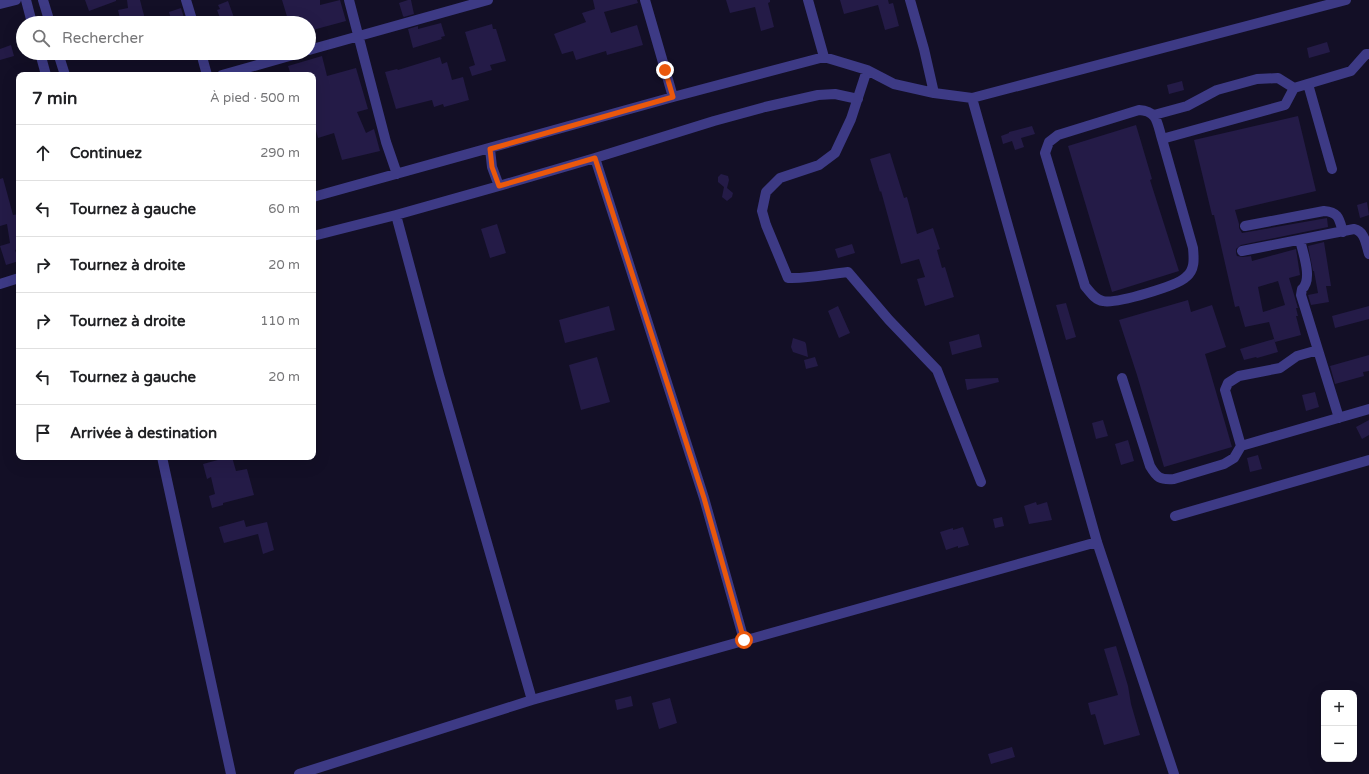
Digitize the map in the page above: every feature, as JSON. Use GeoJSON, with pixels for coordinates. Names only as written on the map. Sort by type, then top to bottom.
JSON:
{"type":"FeatureCollection","features":[{"type":"Feature","properties":{"kind":"street"},"geometry":{"type":"LineString","coordinates":[[0,4],[16,0]]}},
{"type":"Feature","properties":{"kind":"street"},"geometry":{"type":"LineString","coordinates":[[26,0],[30,16]]}},
{"type":"Feature","properties":{"kind":"street"},"geometry":{"type":"LineString","coordinates":[[43,0],[48,16]]}},
{"type":"Feature","properties":{"kind":"street"},"geometry":{"type":"LineString","coordinates":[[186,0],[191,16]]}},
{"type":"Feature","properties":{"kind":"street"},"geometry":{"type":"LineString","coordinates":[[348,0],[359,36],[386,142],[397,174]]}},
{"type":"Feature","properties":{"kind":"street"},"geometry":{"type":"LineString","coordinates":[[316,48],[488,0]]}},
{"type":"Feature","properties":{"kind":"street"},"geometry":{"type":"LineString","coordinates":[[644,0],[673,97]]}},
{"type":"Feature","properties":{"kind":"street"},"geometry":{"type":"LineString","coordinates":[[808,0],[824,57]]}},
{"type":"Feature","properties":{"kind":"street"},"geometry":{"type":"LineString","coordinates":[[910,0],[924,49],[934,93]]}},
{"type":"Feature","properties":{"kind":"street"},"geometry":{"type":"LineString","coordinates":[[316,196],[673,97],[824,57],[866,75],[894,84],[934,93],[972,98],[1346,0]]}},
{"type":"Feature","properties":{"kind":"street"},"geometry":{"type":"LineString","coordinates":[[1162,139],[1285,105],[1294,88],[1351,71],[1366,54],[1369,54]]}},
{"type":"Feature","properties":{"kind":"street"},"geometry":{"type":"LineString","coordinates":[[42,60],[45,72]]}},
{"type":"Feature","properties":{"kind":"street"},"geometry":{"type":"LineString","coordinates":[[60,60],[64,72]]}},
{"type":"Feature","properties":{"kind":"street"},"geometry":{"type":"LineString","coordinates":[[203,60],[206,72]]}},
{"type":"Feature","properties":{"kind":"street"},"geometry":{"type":"LineString","coordinates":[[233,72],[275,60]]}},
{"type":"Feature","properties":{"kind":"street"},"geometry":{"type":"LineString","coordinates":[[866,75],[851,119],[835,153],[819,165],[780,178],[766,192],[762,211],[766,225],[788,278],[803,279],[826,274],[848,272],[889,320],[937,370],[981,482]]}},
{"type":"Feature","properties":{"kind":"street"},"geometry":{"type":"LineString","coordinates":[[1154,115],[1187,106],[1217,90],[1257,78],[1278,78],[1294,88]]}},
{"type":"Feature","properties":{"kind":"street"},"geometry":{"type":"LineString","coordinates":[[1308,84],[1332,169]]}},
{"type":"Feature","properties":{"kind":"street"},"geometry":{"type":"LineString","coordinates":[[316,235],[396,215],[498,183],[595,158],[714,121],[765,107],[818,95],[859,95]]}},
{"type":"Feature","properties":{"kind":"street"},"geometry":{"type":"LineString","coordinates":[[972,98],[1097,542],[1174,774]]}},
{"type":"Feature","properties":{"kind":"street"},"geometry":{"type":"LineString","coordinates":[[1139,110],[1147,111],[1154,115],[1162,139],[1193,248],[1194,263],[1188,276],[1178,283],[1118,301],[1103,301],[1094,297],[1085,286],[1045,153],[1049,142],[1058,135],[1139,110]]}},
{"type":"Feature","properties":{"kind":"street"},"geometry":{"type":"LineString","coordinates":[[490,149],[492,167],[498,183]]}},
{"type":"Feature","properties":{"kind":"street"},"geometry":{"type":"LineString","coordinates":[[595,158],[704,498],[744,640]]}},
{"type":"Feature","properties":{"kind":"street"},"geometry":{"type":"LineString","coordinates":[[1245,226],[1324,210],[1335,213],[1338,217],[1343,232]]}},
{"type":"Feature","properties":{"kind":"street"},"geometry":{"type":"LineString","coordinates":[[396,215],[441,383],[532,700]]}},
{"type":"Feature","properties":{"kind":"street"},"geometry":{"type":"LineString","coordinates":[[1242,251],[1354,229],[1363,234],[1369,254]]}},
{"type":"Feature","properties":{"kind":"street"},"geometry":{"type":"LineString","coordinates":[[1300,240],[1307,271],[1306,286],[1302,289],[1301,295],[1339,418]]}},
{"type":"Feature","properties":{"kind":"street"},"geometry":{"type":"LineString","coordinates":[[0,284],[16,279]]}},
{"type":"Feature","properties":{"kind":"street"},"geometry":{"type":"LineString","coordinates":[[1241,446],[1225,390],[1228,383],[1239,376],[1280,368],[1297,356],[1318,350]]}},
{"type":"Feature","properties":{"kind":"street"},"geometry":{"type":"LineString","coordinates":[[1122,378],[1150,466],[1156,476],[1166,480],[1224,464],[1234,458],[1241,446],[1369,409]]}},
{"type":"Feature","properties":{"kind":"street"},"geometry":{"type":"LineString","coordinates":[[163,460],[232,774]]}},
{"type":"Feature","properties":{"kind":"street"},"geometry":{"type":"LineString","coordinates":[[1176,516],[1369,460]]}},
{"type":"Feature","properties":{"kind":"street"},"geometry":{"type":"LineString","coordinates":[[299,774],[532,700],[1097,542]]}},
{"type":"Feature","properties":{"kind":"building"},"geometry":{"type":"Polygon","coordinates":[[[85,0],[116,0],[116,1],[89,11],[85,0]]]}},
{"type":"Feature","properties":{"kind":"building"},"geometry":{"type":"Polygon","coordinates":[[[127,0],[140,0],[144,16],[119,16],[118,10],[128,8],[127,0]]]}},
{"type":"Feature","properties":{"kind":"building"},"geometry":{"type":"Polygon","coordinates":[[[282,0],[320,0],[320,5],[340,0],[346,21],[316,29],[316,16],[287,16],[282,0]]]}},
{"type":"Feature","properties":{"kind":"building"},"geometry":{"type":"Polygon","coordinates":[[[411,0],[414,14],[404,17],[399,3],[411,0]]]}},
{"type":"Feature","properties":{"kind":"building"},"geometry":{"type":"Polygon","coordinates":[[[593,0],[637,0],[638,3],[604,12],[611,33],[637,25],[643,45],[607,55],[606,51],[576,60],[573,51],[562,54],[554,34],[586,22],[582,13],[595,9],[593,0]]]}},
{"type":"Feature","properties":{"kind":"building"},"geometry":{"type":"Polygon","coordinates":[[[726,0],[770,0],[768,3],[774,27],[761,31],[755,7],[730,13],[726,0]]]}},
{"type":"Feature","properties":{"kind":"building"},"geometry":{"type":"Polygon","coordinates":[[[840,0],[888,0],[889,4],[893,3],[899,26],[885,30],[878,5],[844,14],[840,0]]]}},
{"type":"Feature","properties":{"kind":"building"},"geometry":{"type":"Polygon","coordinates":[[[228,1],[233,16],[219,16],[217,10],[220,9],[218,5],[228,1]]]}},
{"type":"Feature","properties":{"kind":"building"},"geometry":{"type":"Polygon","coordinates":[[[181,8],[183,16],[170,16],[169,12],[181,8]]]}},
{"type":"Feature","properties":{"kind":"building"},"geometry":{"type":"Polygon","coordinates":[[[441,23],[445,36],[441,37],[442,39],[413,48],[408,29],[418,26],[418,29],[441,23]]]}},
{"type":"Feature","properties":{"kind":"building"},"geometry":{"type":"Polygon","coordinates":[[[492,24],[493,29],[496,29],[506,61],[490,65],[492,70],[472,76],[469,67],[475,65],[465,32],[492,24]]]}},
{"type":"Feature","properties":{"kind":"building"},"geometry":{"type":"Polygon","coordinates":[[[1327,42],[1330,52],[1309,58],[1307,48],[1327,42]]]}},
{"type":"Feature","properties":{"kind":"building"},"geometry":{"type":"Polygon","coordinates":[[[11,45],[14,56],[0,60],[0,49],[11,45]]]}},
{"type":"Feature","properties":{"kind":"building"},"geometry":{"type":"Polygon","coordinates":[[[322,56],[327,76],[356,68],[368,109],[357,112],[366,133],[374,129],[380,151],[342,160],[334,133],[318,138],[316,130],[316,72],[290,72],[288,66],[308,60],[316,60],[316,58],[322,56]]]}},
{"type":"Feature","properties":{"kind":"building"},"geometry":{"type":"Polygon","coordinates":[[[440,57],[442,64],[447,62],[452,80],[463,77],[469,100],[444,107],[443,104],[434,107],[432,100],[396,109],[385,72],[398,70],[440,57]]]}},
{"type":"Feature","properties":{"kind":"building"},"geometry":{"type":"Polygon","coordinates":[[[1182,81],[1184,90],[1169,94],[1167,85],[1182,81]]]}},
{"type":"Feature","properties":{"kind":"building"},"geometry":{"type":"Polygon","coordinates":[[[1298,116],[1316,191],[1235,210],[1239,228],[1242,233],[1327,218],[1328,227],[1241,245],[1236,249],[1237,256],[1251,256],[1252,261],[1296,249],[1300,275],[1289,278],[1298,308],[1296,308],[1298,316],[1296,316],[1301,335],[1275,342],[1269,322],[1245,327],[1239,306],[1235,307],[1214,215],[1212,215],[1194,140],[1298,116]],[[1278,281],[1258,287],[1263,312],[1285,305],[1278,281]]]}},
{"type":"Feature","properties":{"kind":"building"},"geometry":{"type":"Polygon","coordinates":[[[1136,125],[1152,179],[1150,180],[1179,271],[1112,292],[1068,146],[1136,125]]]}},
{"type":"Feature","properties":{"kind":"building"},"geometry":{"type":"Polygon","coordinates":[[[1032,126],[1035,134],[1021,138],[1024,147],[1015,150],[1012,141],[1003,144],[1001,136],[1009,132],[1032,126]]]}},
{"type":"Feature","properties":{"kind":"building"},"geometry":{"type":"Polygon","coordinates":[[[890,153],[904,198],[907,197],[917,234],[933,228],[940,249],[937,250],[942,268],[945,267],[954,297],[925,306],[917,279],[925,277],[919,259],[901,264],[881,191],[880,192],[870,159],[890,153]]]}},
{"type":"Feature","properties":{"kind":"building"},"geometry":{"type":"Polygon","coordinates":[[[721,174],[728,176],[729,180],[727,188],[733,193],[732,197],[727,201],[722,197],[724,187],[718,182],[718,177],[721,174]]]}},
{"type":"Feature","properties":{"kind":"building"},"geometry":{"type":"Polygon","coordinates":[[[3,178],[13,215],[16,214],[16,262],[6,265],[0,246],[10,243],[7,224],[0,226],[0,179],[3,178]]]}},
{"type":"Feature","properties":{"kind":"building"},"geometry":{"type":"Polygon","coordinates":[[[1367,202],[1369,215],[1360,218],[1357,205],[1367,202]]]}},
{"type":"Feature","properties":{"kind":"building"},"geometry":{"type":"Polygon","coordinates":[[[497,224],[506,253],[490,258],[481,229],[497,224]]]}},
{"type":"Feature","properties":{"kind":"building"},"geometry":{"type":"Polygon","coordinates":[[[1324,242],[1331,286],[1326,286],[1329,302],[1311,305],[1308,295],[1318,293],[1308,246],[1324,242]]]}},
{"type":"Feature","properties":{"kind":"building"},"geometry":{"type":"Polygon","coordinates":[[[852,244],[855,253],[838,258],[835,249],[852,244]]]}},
{"type":"Feature","properties":{"kind":"building"},"geometry":{"type":"Polygon","coordinates":[[[1188,300],[1191,312],[1212,305],[1226,347],[1205,354],[1232,447],[1164,467],[1119,320],[1188,300]]]}},
{"type":"Feature","properties":{"kind":"building"},"geometry":{"type":"Polygon","coordinates":[[[1066,303],[1076,337],[1066,340],[1056,305],[1066,303]]]}},
{"type":"Feature","properties":{"kind":"building"},"geometry":{"type":"Polygon","coordinates":[[[609,306],[615,330],[565,343],[559,320],[609,306]]]}},
{"type":"Feature","properties":{"kind":"building"},"geometry":{"type":"Polygon","coordinates":[[[838,306],[850,333],[839,338],[828,311],[838,306]]]}},
{"type":"Feature","properties":{"kind":"building"},"geometry":{"type":"Polygon","coordinates":[[[1369,306],[1369,319],[1335,328],[1332,316],[1369,306]]]}},
{"type":"Feature","properties":{"kind":"building"},"geometry":{"type":"Polygon","coordinates":[[[979,334],[982,347],[952,355],[949,342],[979,334]]]}},
{"type":"Feature","properties":{"kind":"building"},"geometry":{"type":"Polygon","coordinates":[[[793,338],[805,342],[808,357],[793,352],[791,347],[793,338]]]}},
{"type":"Feature","properties":{"kind":"building"},"geometry":{"type":"Polygon","coordinates":[[[1274,339],[1278,352],[1244,360],[1240,349],[1274,339]]]}},
{"type":"Feature","properties":{"kind":"building"},"geometry":{"type":"Polygon","coordinates":[[[1369,355],[1369,371],[1363,372],[1364,376],[1335,384],[1330,366],[1369,355]]]}},
{"type":"Feature","properties":{"kind":"building"},"geometry":{"type":"Polygon","coordinates":[[[597,357],[610,402],[581,410],[569,365],[597,357]]]}},
{"type":"Feature","properties":{"kind":"building"},"geometry":{"type":"Polygon","coordinates":[[[815,357],[818,366],[806,369],[804,360],[815,357]]]}},
{"type":"Feature","properties":{"kind":"building"},"geometry":{"type":"Polygon","coordinates":[[[998,378],[999,382],[967,390],[965,379],[998,378]]]}},
{"type":"Feature","properties":{"kind":"building"},"geometry":{"type":"Polygon","coordinates":[[[1315,392],[1319,407],[1306,411],[1302,395],[1315,392]]]}},
{"type":"Feature","properties":{"kind":"building"},"geometry":{"type":"Polygon","coordinates":[[[1103,420],[1108,436],[1096,439],[1092,423],[1103,420]]]}},
{"type":"Feature","properties":{"kind":"building"},"geometry":{"type":"Polygon","coordinates":[[[1369,420],[1369,435],[1362,439],[1356,427],[1369,420]]]}},
{"type":"Feature","properties":{"kind":"building"},"geometry":{"type":"Polygon","coordinates":[[[1128,440],[1134,461],[1121,465],[1115,444],[1128,440]]]}},
{"type":"Feature","properties":{"kind":"building"},"geometry":{"type":"Polygon","coordinates":[[[1258,455],[1262,469],[1250,472],[1247,458],[1258,455]]]}},
{"type":"Feature","properties":{"kind":"building"},"geometry":{"type":"Polygon","coordinates":[[[218,460],[233,460],[236,471],[247,469],[254,495],[223,503],[223,505],[212,508],[209,496],[215,494],[211,477],[207,479],[203,464],[218,460]]]}},
{"type":"Feature","properties":{"kind":"building"},"geometry":{"type":"Polygon","coordinates":[[[1036,502],[1037,505],[1047,502],[1052,520],[1029,524],[1024,506],[1036,502]]]}},
{"type":"Feature","properties":{"kind":"building"},"geometry":{"type":"Polygon","coordinates":[[[1002,517],[1004,526],[995,528],[993,519],[1002,517]]]}},
{"type":"Feature","properties":{"kind":"building"},"geometry":{"type":"Polygon","coordinates":[[[244,520],[246,527],[267,522],[274,550],[263,554],[258,534],[224,543],[219,527],[244,520]]]}},
{"type":"Feature","properties":{"kind":"building"},"geometry":{"type":"Polygon","coordinates":[[[963,527],[969,545],[958,548],[958,546],[946,550],[940,532],[963,527]]]}},
{"type":"Feature","properties":{"kind":"building"},"geometry":{"type":"Polygon","coordinates":[[[1116,646],[1140,735],[1104,745],[1095,714],[1091,715],[1088,703],[1118,695],[1104,649],[1116,646]]]}},
{"type":"Feature","properties":{"kind":"building"},"geometry":{"type":"Polygon","coordinates":[[[631,696],[633,706],[617,710],[615,700],[631,696]]]}},
{"type":"Feature","properties":{"kind":"building"},"geometry":{"type":"Polygon","coordinates":[[[670,698],[677,723],[659,729],[652,703],[670,698]]]}},
{"type":"Feature","properties":{"kind":"building"},"geometry":{"type":"Polygon","coordinates":[[[1012,747],[1015,757],[991,764],[988,754],[1012,747]]]}},
{"type":"Feature","properties":{"kind":"route"},"geometry":{"type":"LineString","coordinates":[[665,70],[673,97],[490,149],[492,167],[499,186],[595,158],[704,498],[744,640]]}}]}
